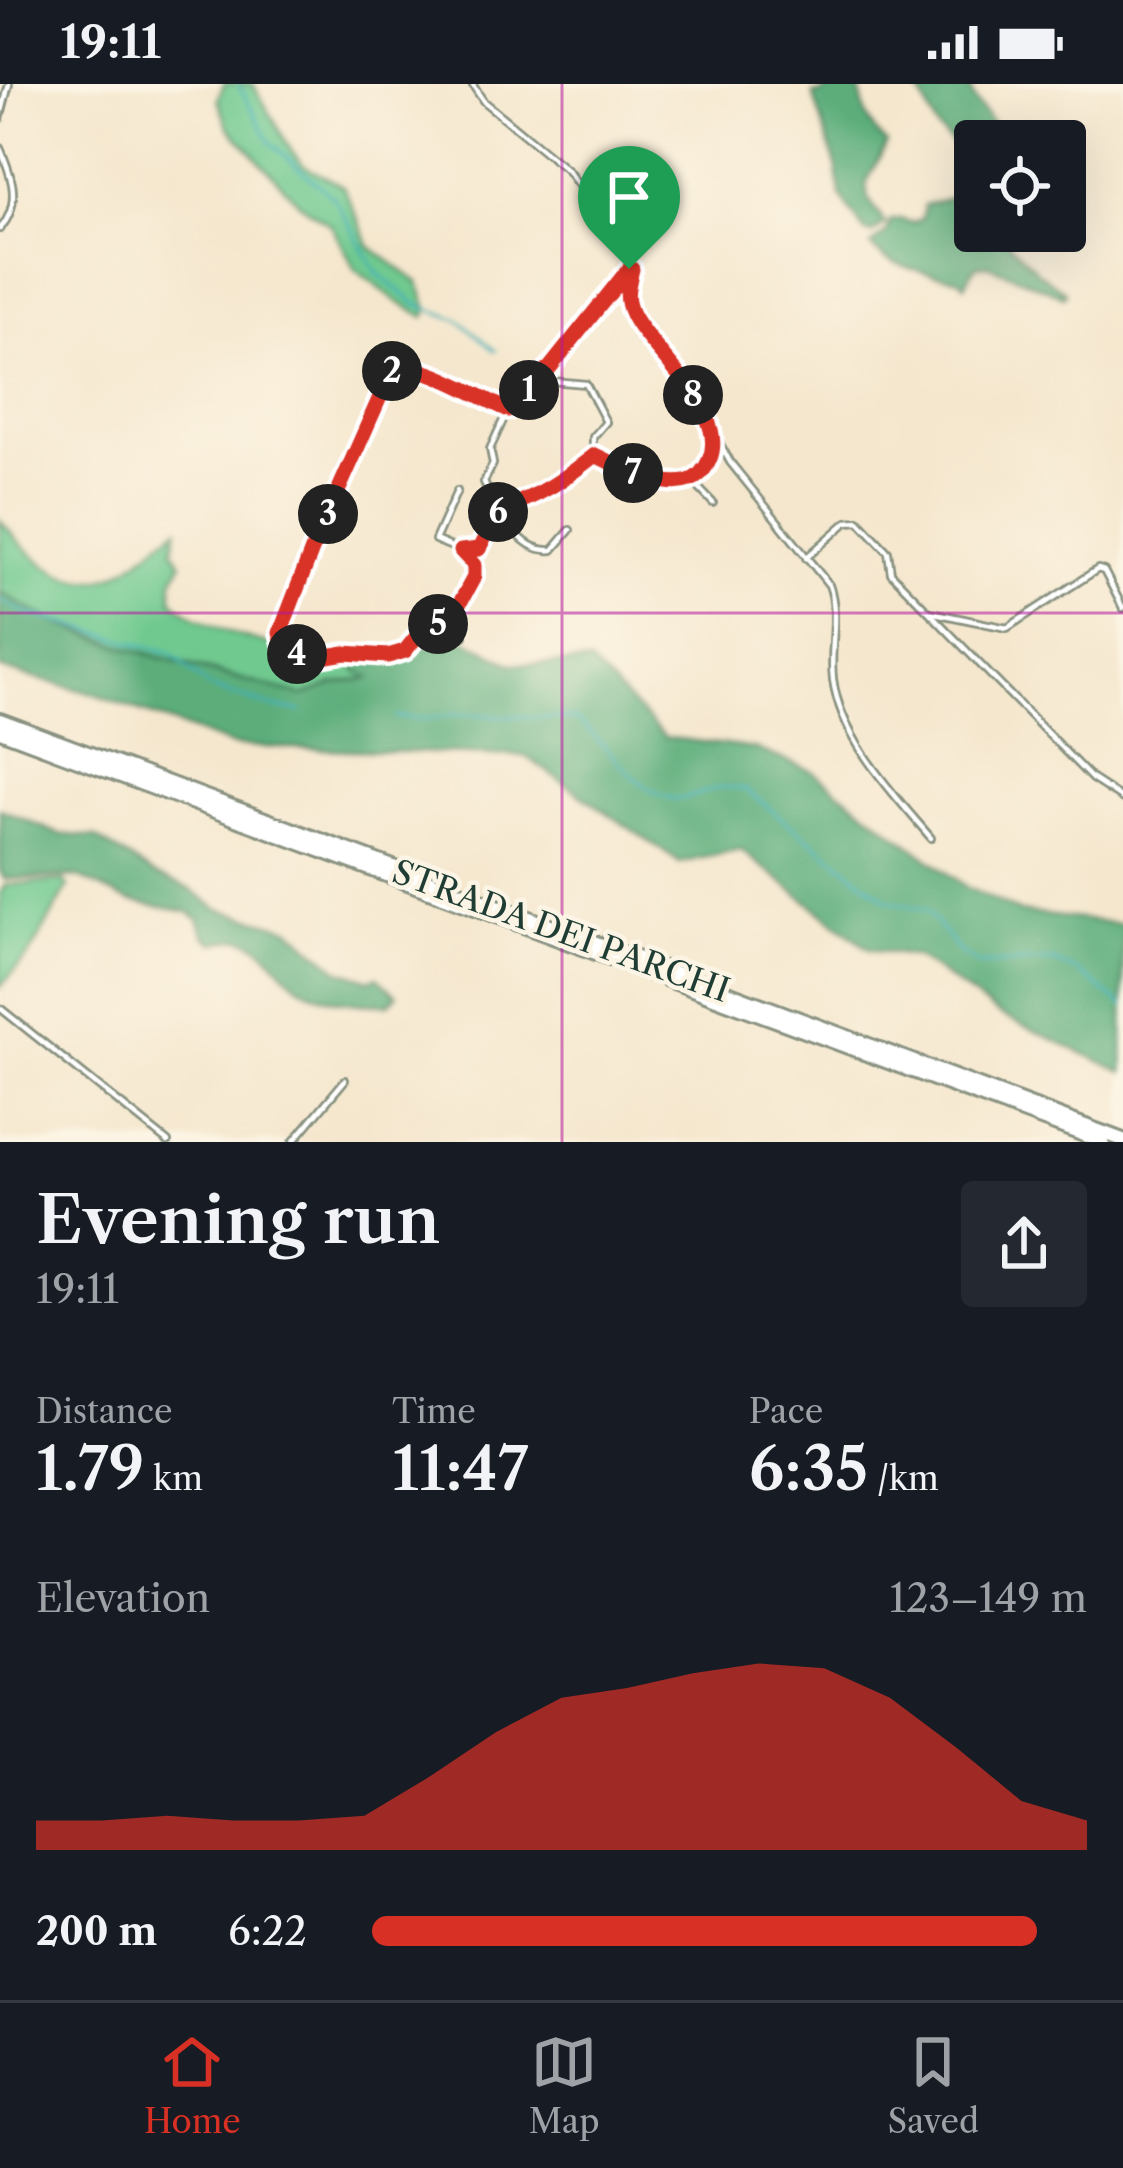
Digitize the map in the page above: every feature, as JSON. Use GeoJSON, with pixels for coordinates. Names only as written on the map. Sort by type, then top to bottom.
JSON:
{"type":"FeatureCollection","features":[{"type":"Feature","properties":{"kind":"highway","name":"STRADA DEI PARCHI"},"geometry":{"type":"LineString","coordinates":[[0,720],[1123,1140]]}},
{"type":"Feature","properties":{"kind":"highway","name":"STRADA DEI PARCHI"},"geometry":{"type":"LineString","coordinates":[[0,731],[1102,1142]]}},
{"type":"Feature","properties":{"kind":"street"},"geometry":{"type":"LineString","coordinates":[[0,119],[10,84]]}},
{"type":"Feature","properties":{"kind":"street"},"geometry":{"type":"LineString","coordinates":[[472,84],[485,103],[575,179],[632,258],[626,294],[630,312],[688,386],[746,484],[832,592],[832,674],[847,722],[877,771],[931,838]]}},
{"type":"Feature","properties":{"kind":"street"},"geometry":{"type":"LineString","coordinates":[[0,148],[14,200],[0,229]]}},
{"type":"Feature","properties":{"kind":"street"},"geometry":{"type":"LineString","coordinates":[[570,530],[553,550],[523,542],[498,513],[484,479],[493,464],[490,448],[509,410],[540,380],[624,272],[632,269]]}},
{"type":"Feature","properties":{"kind":"street"},"geometry":{"type":"LineString","coordinates":[[464,636],[448,625],[425,626],[405,651],[383,657],[345,653],[313,658],[289,650],[280,638],[312,550],[394,368],[420,370],[509,410]]}},
{"type":"Feature","properties":{"kind":"street"},"geometry":{"type":"LineString","coordinates":[[540,380],[586,385],[606,422],[592,437],[595,455]]}},
{"type":"Feature","properties":{"kind":"street"},"geometry":{"type":"LineString","coordinates":[[595,455],[627,472],[667,481],[691,480],[707,462],[714,436]]}},
{"type":"Feature","properties":{"kind":"street"},"geometry":{"type":"LineString","coordinates":[[461,551],[479,549],[498,513],[554,489],[564,476],[595,455]]}},
{"type":"Feature","properties":{"kind":"street"},"geometry":{"type":"LineString","coordinates":[[691,480],[713,502]]}},
{"type":"Feature","properties":{"kind":"street"},"geometry":{"type":"LineString","coordinates":[[448,625],[474,577],[474,565],[461,551],[435,540],[457,491]]}},
{"type":"Feature","properties":{"kind":"street"},"geometry":{"type":"LineString","coordinates":[[806,558],[848,522],[858,520],[888,552],[891,573],[1095,782],[1123,800]]}},
{"type":"Feature","properties":{"kind":"street"},"geometry":{"type":"LineString","coordinates":[[930,612],[1007,628],[1096,568],[1103,571],[1123,608]]}},
{"type":"Feature","properties":{"kind":"street"},"geometry":{"type":"LineString","coordinates":[[0,1008],[168,1142]]}},
{"type":"Feature","properties":{"kind":"street"},"geometry":{"type":"LineString","coordinates":[[293,1142],[345,1081]]}},
{"type":"Feature","properties":{"kind":"green space"},"geometry":{"type":"Polygon","coordinates":[[[224,84],[253,84],[292,152],[304,165],[343,186],[370,247],[419,283],[428,309],[425,317],[356,270],[331,225],[298,202],[228,126],[218,99],[224,84]]]}},
{"type":"Feature","properties":{"kind":"green space"},"geometry":{"type":"Polygon","coordinates":[[[830,84],[859,84],[867,116],[887,143],[866,184],[869,199],[885,224],[872,234],[864,231],[840,195],[837,169],[813,94],[822,94],[830,84]]]}},
{"type":"Feature","properties":{"kind":"green space"},"geometry":{"type":"Polygon","coordinates":[[[916,84],[967,84],[990,120],[954,120],[954,145],[937,129],[916,84]]]}},
{"type":"Feature","properties":{"kind":"green space"},"geometry":{"type":"Polygon","coordinates":[[[954,197],[954,252],[1018,252],[1066,292],[1064,296],[988,265],[975,266],[965,285],[960,279],[900,265],[871,246],[887,232],[890,221],[914,223],[922,218],[924,205],[954,197]]]}},
{"type":"Feature","properties":{"kind":"green space"},"geometry":{"type":"Polygon","coordinates":[[[0,520],[47,566],[77,579],[93,580],[128,567],[178,528],[173,549],[182,563],[173,580],[172,599],[190,613],[257,641],[353,659],[356,671],[373,677],[303,696],[116,644],[28,611],[0,591],[0,520]]]}},
{"type":"Feature","properties":{"kind":"green space"},"geometry":{"type":"Polygon","coordinates":[[[0,591],[31,610],[105,641],[303,696],[370,678],[356,671],[353,659],[465,639],[512,664],[590,663],[665,737],[756,749],[813,771],[966,887],[1020,912],[1123,924],[1123,1072],[998,1014],[916,957],[869,949],[741,850],[680,863],[525,756],[233,746],[95,694],[0,669],[0,591]]]}},
{"type":"Feature","properties":{"kind":"green space"},"geometry":{"type":"Polygon","coordinates":[[[0,809],[59,834],[95,837],[218,909],[290,928],[338,969],[371,980],[377,976],[397,995],[389,1004],[378,1004],[316,994],[295,982],[251,942],[214,943],[189,912],[129,901],[78,877],[4,879],[0,809]]]}},
{"type":"Feature","properties":{"kind":"green space"},"geometry":{"type":"Polygon","coordinates":[[[64,881],[68,887],[30,954],[0,987],[0,894],[5,885],[64,881]]]}},
{"type":"Feature","properties":{"kind":"waterway"},"geometry":{"type":"LineString","coordinates":[[238,84],[271,143],[334,198],[377,273],[416,304],[459,320],[496,351]]}},
{"type":"Feature","properties":{"kind":"waterway"},"geometry":{"type":"LineString","coordinates":[[0,600],[26,613],[171,653],[209,687],[301,711]]}},
{"type":"Feature","properties":{"kind":"waterway"},"geometry":{"type":"LineString","coordinates":[[396,717],[459,714],[575,719],[658,794],[680,798],[723,788],[746,790],[889,901],[926,910],[960,953],[979,965],[1053,961],[1079,972],[1123,1006]]}},
{"type":"Feature","properties":{"kind":"route"},"geometry":{"type":"LineString","coordinates":[[629,269],[626,298],[631,313],[688,386],[714,436],[700,474],[686,482],[663,481],[622,470],[595,455],[564,476],[554,489],[498,511],[479,549],[461,551],[474,565],[474,577],[448,625],[425,626],[405,651],[388,656],[345,653],[316,658],[284,647],[280,633],[312,550],[392,370],[401,366],[420,370],[509,410],[540,380],[629,269]]}}]}
